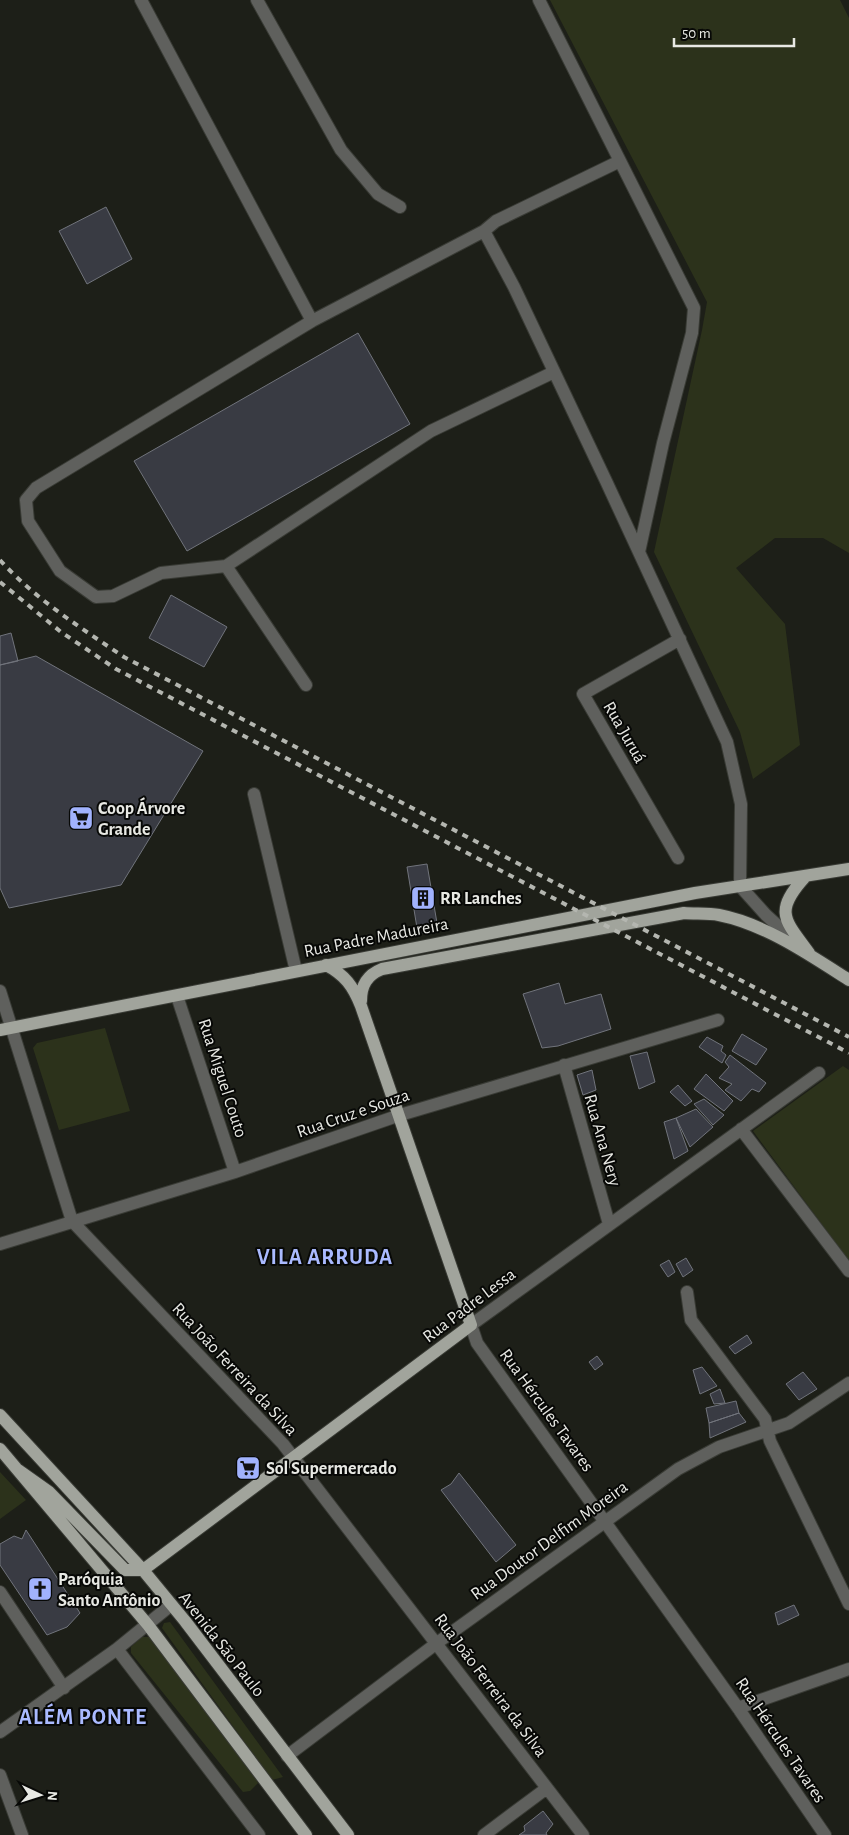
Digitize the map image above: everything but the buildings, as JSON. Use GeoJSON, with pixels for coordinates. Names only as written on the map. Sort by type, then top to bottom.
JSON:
{"type":"FeatureCollection","features":[{"type":"Feature","properties":{"kind":"main road","name":"Rua Padre Madureira"},"geometry":{"type":"LineString","coordinates":[[5,1029],[326,965],[740,886],[849,869]]}},
{"type":"Feature","properties":{"kind":"main road"},"geometry":{"type":"LineString","coordinates":[[805,877],[789,897],[784,915],[788,925],[812,957]]}},
{"type":"Feature","properties":{"kind":"main road","name":"Rua Padre Madureira"},"geometry":{"type":"LineString","coordinates":[[361,1006],[361,988],[372,973],[382,969],[684,913],[719,915],[760,929],[812,957],[849,980]]}},
{"type":"Feature","properties":{"kind":"main road","name":"Rua Hércules Tavares"},"geometry":{"type":"LineString","coordinates":[[326,965],[340,972],[353,986],[400,1115],[471,1325]]}},
{"type":"Feature","properties":{"kind":"main road","name":"Rua Padre Lessa"},"geometry":{"type":"LineString","coordinates":[[143,1570],[471,1325]]}},
{"type":"Feature","properties":{"kind":"main road","name":"Avenida São Paulo"},"geometry":{"type":"LineString","coordinates":[[0,1415],[143,1570],[348,1835]]}},
{"type":"Feature","properties":{"kind":"main road"},"geometry":{"type":"LineString","coordinates":[[0,1449],[148,1625],[306,1835]]}},
{"type":"Feature","properties":{"kind":"main road"},"geometry":{"type":"LineString","coordinates":[[18,1470],[49,1492],[125,1570],[143,1570]]}},
{"type":"Feature","properties":{"kind":"street"},"geometry":{"type":"LineString","coordinates":[[141,0],[312,321]]}},
{"type":"Feature","properties":{"kind":"street"},"geometry":{"type":"LineString","coordinates":[[257,0],[341,150],[378,194],[400,207]]}},
{"type":"Feature","properties":{"kind":"street"},"geometry":{"type":"LineString","coordinates":[[539,0],[694,308],[692,333],[663,443],[638,552]]}},
{"type":"Feature","properties":{"kind":"street"},"geometry":{"type":"LineString","coordinates":[[554,372],[431,432],[226,566],[161,574],[113,596],[96,597],[60,571],[28,521],[26,500],[36,488],[312,321],[484,231],[496,221],[620,161]]}},
{"type":"Feature","properties":{"kind":"street"},"geometry":{"type":"LineString","coordinates":[[484,231],[554,372],[680,639],[726,742],[741,804],[740,886],[766,915],[812,957]]}},
{"type":"Feature","properties":{"kind":"street"},"geometry":{"type":"LineString","coordinates":[[226,566],[306,685]]}},
{"type":"Feature","properties":{"kind":"street","name":"Rua Juruá"},"geometry":{"type":"LineString","coordinates":[[678,858],[583,694],[680,639]]}},
{"type":"Feature","properties":{"kind":"street"},"geometry":{"type":"LineString","coordinates":[[254,794],[296,971]]}},
{"type":"Feature","properties":{"kind":"street","name":"Rua João Ferreira da Silva"},"geometry":{"type":"LineString","coordinates":[[0,991],[5,1029],[72,1221],[294,1458],[583,1835]]}},
{"type":"Feature","properties":{"kind":"street","name":"Rua Miguel Couto"},"geometry":{"type":"LineString","coordinates":[[177,996],[235,1172]]}},
{"type":"Feature","properties":{"kind":"street","name":"Rua Cruz e Souza"},"geometry":{"type":"LineString","coordinates":[[0,1244],[235,1172],[400,1115],[718,1020]]}},
{"type":"Feature","properties":{"kind":"street","name":"Rua Ana Nery"},"geometry":{"type":"LineString","coordinates":[[564,1066],[609,1224]]}},
{"type":"Feature","properties":{"kind":"street","name":"Rua Padre Lessa"},"geometry":{"type":"LineString","coordinates":[[471,1325],[820,1073]]}},
{"type":"Feature","properties":{"kind":"street"},"geometry":{"type":"LineString","coordinates":[[741,1129],[849,1271]]}},
{"type":"Feature","properties":{"kind":"street"},"geometry":{"type":"LineString","coordinates":[[687,1292],[691,1320],[765,1419],[770,1441],[849,1604]]}},
{"type":"Feature","properties":{"kind":"street","name":"Rua Hércules Tavares"},"geometry":{"type":"LineString","coordinates":[[471,1325],[477,1342],[606,1520],[738,1708],[822,1834]]}},
{"type":"Feature","properties":{"kind":"street","name":"Rua Doutor Delfim Moreira"},"geometry":{"type":"LineString","coordinates":[[288,1756],[437,1643],[678,1469],[719,1447],[789,1423],[849,1383]]}},
{"type":"Feature","properties":{"kind":"street"},"geometry":{"type":"LineString","coordinates":[[0,1592],[64,1688]]}},
{"type":"Feature","properties":{"kind":"street"},"geometry":{"type":"LineString","coordinates":[[0,1732],[117,1649],[171,1606]]}},
{"type":"Feature","properties":{"kind":"street"},"geometry":{"type":"LineString","coordinates":[[117,1649],[259,1835]]}},
{"type":"Feature","properties":{"kind":"street"},"geometry":{"type":"LineString","coordinates":[[738,1708],[849,1669]]}},
{"type":"Feature","properties":{"kind":"street"},"geometry":{"type":"LineString","coordinates":[[0,1775],[22,1835]]}},
{"type":"Feature","properties":{"kind":"street"},"geometry":{"type":"LineString","coordinates":[[484,1835],[546,1788]]}},
{"type":"Feature","properties":{"kind":"green space"},"geometry":{"type":"Polygon","coordinates":[[[550,0],[840,0],[849,18],[849,553],[823,538],[775,538],[736,568],[785,624],[800,745],[753,779],[740,732],[654,552],[707,302],[550,0]]]}},
{"type":"Feature","properties":{"kind":"green space"},"geometry":{"type":"Polygon","coordinates":[[[105,1028],[130,1111],[59,1130],[33,1048],[37,1043],[105,1028]]]}},
{"type":"Feature","properties":{"kind":"green space"},"geometry":{"type":"Polygon","coordinates":[[[843,1066],[849,1070],[849,1261],[753,1131],[843,1066]]]}},
{"type":"Feature","properties":{"kind":"green space"},"geometry":{"type":"Polygon","coordinates":[[[0,1472],[26,1500],[0,1519],[0,1472]]]}},
{"type":"Feature","properties":{"kind":"green space"},"geometry":{"type":"Polygon","coordinates":[[[170,1622],[283,1777],[272,1780],[162,1628],[164,1623],[170,1622]]]}},
{"type":"Feature","properties":{"kind":"green space"},"geometry":{"type":"Polygon","coordinates":[[[142,1637],[150,1637],[255,1775],[258,1783],[250,1791],[243,1792],[131,1653],[131,1647],[142,1637]]]}},
{"type":"Feature","properties":{"kind":"railway"},"geometry":{"type":"LineString","coordinates":[[0,560],[43,600],[124,657],[849,1037]]}},
{"type":"Feature","properties":{"kind":"railway"},"geometry":{"type":"LineString","coordinates":[[0,582],[61,632],[116,669],[849,1053]]}},
{"type":"Feature","properties":{"kind":"place","name":"Coop Árvore Grande"},"geometry":{"type":"Point","coordinates":[81,818]}},
{"type":"Feature","properties":{"kind":"place","name":"RR Lanches"},"geometry":{"type":"Point","coordinates":[423,898]}},
{"type":"Feature","properties":{"kind":"place","name":"Sol Supermercado"},"geometry":{"type":"Point","coordinates":[248,1468]}},
{"type":"Feature","properties":{"kind":"place","name":"Paróquia Santo Antônio"},"geometry":{"type":"Point","coordinates":[40,1589]}},
{"type":"Feature","properties":{"kind":"district","name":"VILA ARRUDA"},"geometry":{"type":"Point","coordinates":[325,1256]}},
{"type":"Feature","properties":{"kind":"district","name":"ALÉM PONTE"},"geometry":{"type":"Point","coordinates":[83,1716]}}]}
